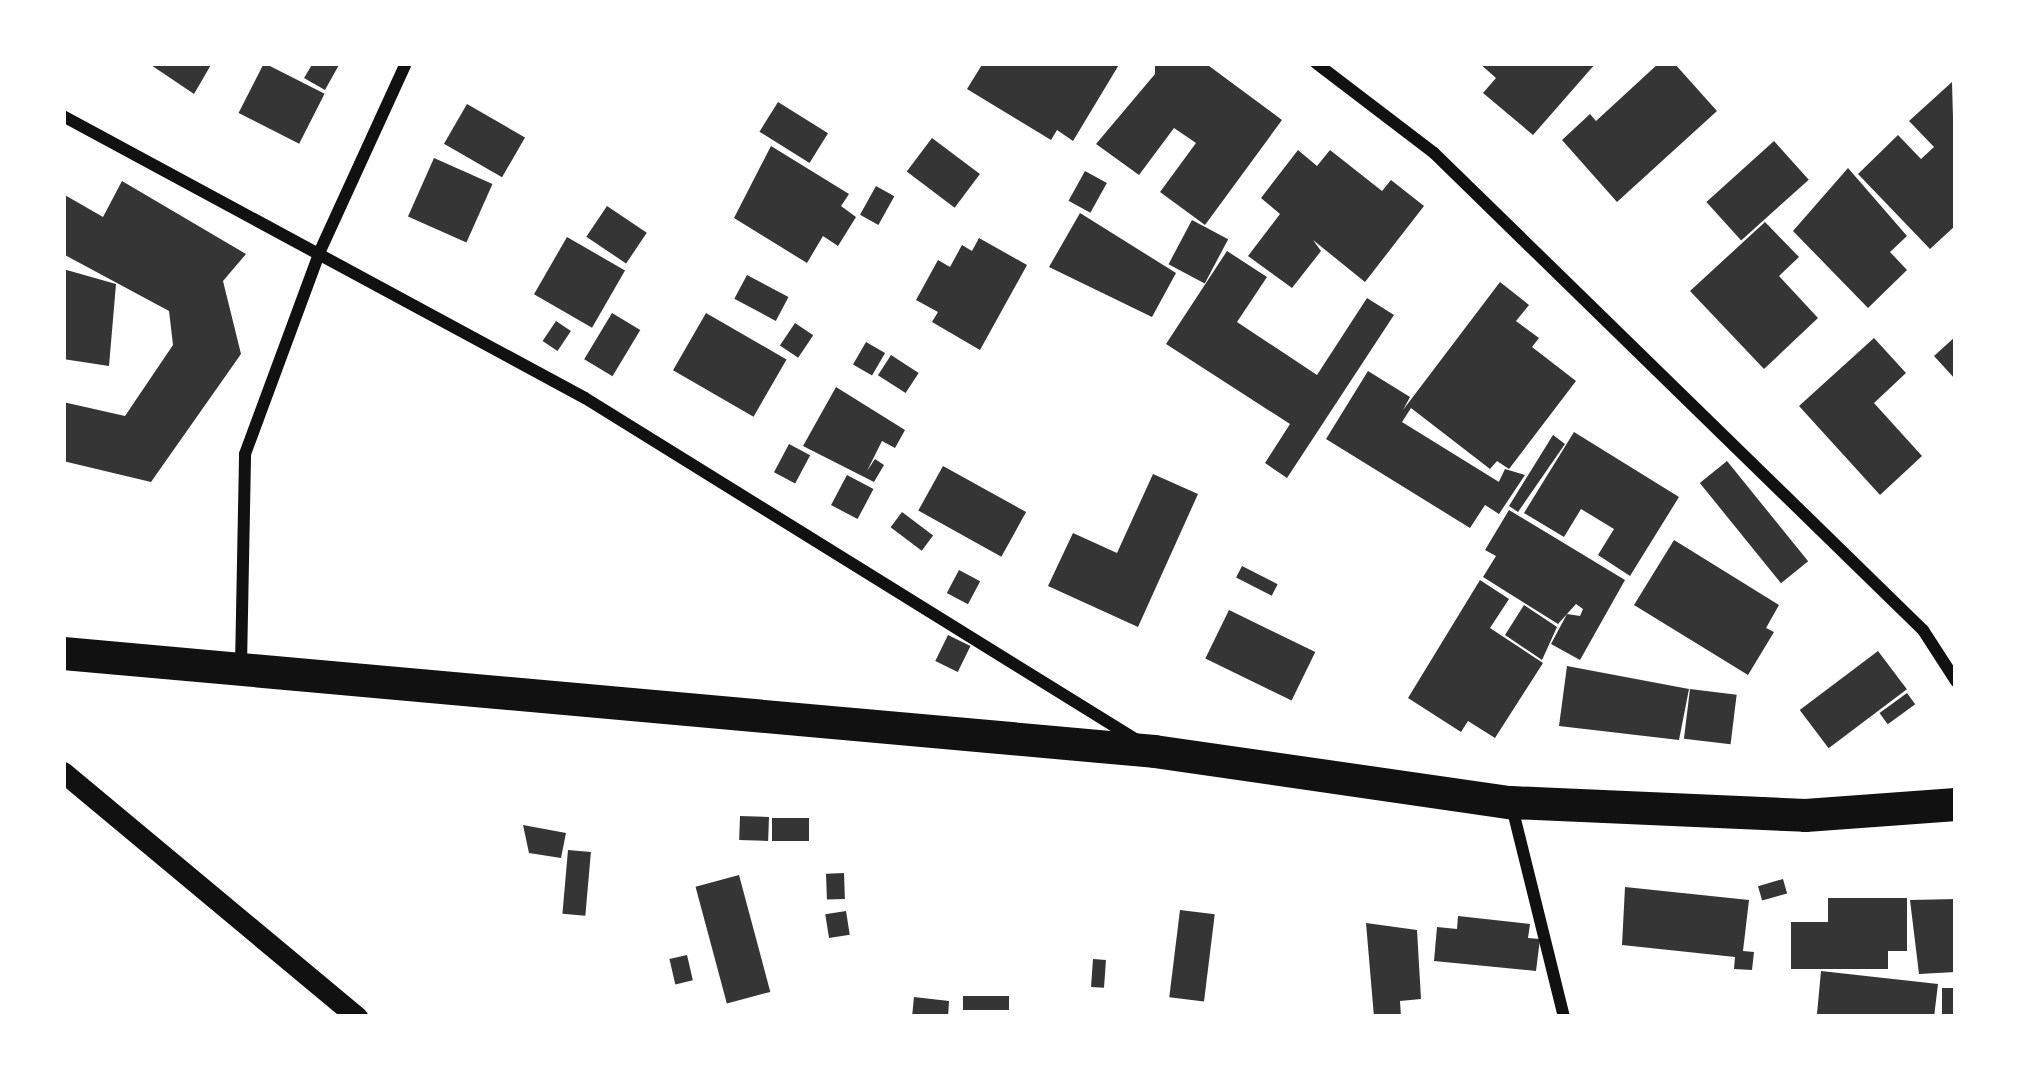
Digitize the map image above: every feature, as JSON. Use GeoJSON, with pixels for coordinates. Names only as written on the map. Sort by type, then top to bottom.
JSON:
{"type":"FeatureCollection","features":[{"type":"Feature","properties":{"kind":"highway"},"geometry":{"type":"LineString","coordinates":[[63,653],[1154,751],[1510,802],[1804,815],[1956,804]]}},
{"type":"Feature","properties":{"kind":"street"},"geometry":{"type":"LineString","coordinates":[[242,670],[245,454],[320,250],[406,63]]}},
{"type":"Feature","properties":{"kind":"street"},"geometry":{"type":"LineString","coordinates":[[1316,63],[1451,170],[1923,630],[1956,681]]}},
{"type":"Feature","properties":{"kind":"street"},"geometry":{"type":"LineString","coordinates":[[63,116],[320,250],[585,398],[1154,751]]}},
{"type":"Feature","properties":{"kind":"street"},"geometry":{"type":"LineString","coordinates":[[63,772],[356,1017]]}},
{"type":"Feature","properties":{"kind":"street"},"geometry":{"type":"LineString","coordinates":[[1510,802],[1564,1017]]}},
{"type":"Feature","properties":{"kind":"building"},"geometry":{"type":"Polygon","coordinates":[[[148,63],[212,63],[194,94],[148,63]]]}},
{"type":"Feature","properties":{"kind":"building"},"geometry":{"type":"Polygon","coordinates":[[[264,63],[325,94],[299,144],[239,113],[264,63]]]}},
{"type":"Feature","properties":{"kind":"building"},"geometry":{"type":"Polygon","coordinates":[[[313,63],[340,63],[325,90],[304,78],[313,63]]]}},
{"type":"Feature","properties":{"kind":"building"},"geometry":{"type":"Polygon","coordinates":[[[983,63],[1120,63],[1073,141],[1057,130],[1051,140],[967,89],[983,63]]]}},
{"type":"Feature","properties":{"kind":"building"},"geometry":{"type":"Polygon","coordinates":[[[1155,63],[1205,63],[1282,120],[1205,225],[1160,192],[1196,143],[1174,128],[1139,175],[1096,144],[1155,74],[1155,63]]]}},
{"type":"Feature","properties":{"kind":"building"},"geometry":{"type":"Polygon","coordinates":[[[1479,63],[1596,63],[1533,135],[1483,93],[1496,78],[1479,63]]]}},
{"type":"Feature","properties":{"kind":"building"},"geometry":{"type":"Polygon","coordinates":[[[1659,63],[1674,63],[1717,111],[1617,202],[1562,140],[1590,114],[1596,121],[1659,63]]]}},
{"type":"Feature","properties":{"kind":"building"},"geometry":{"type":"Polygon","coordinates":[[[1952,82],[1956,225],[1930,249],[1858,174],[1898,135],[1921,159],[1934,147],[1909,121],[1952,82]]]}},
{"type":"Feature","properties":{"kind":"building"},"geometry":{"type":"Polygon","coordinates":[[[778,102],[828,133],[809,163],[759,132],[778,102]]]}},
{"type":"Feature","properties":{"kind":"building"},"geometry":{"type":"Polygon","coordinates":[[[467,104],[525,138],[502,177],[444,144],[467,104]]]}},
{"type":"Feature","properties":{"kind":"building"},"geometry":{"type":"Polygon","coordinates":[[[932,138],[980,174],[955,208],[907,172],[932,138]]]}},
{"type":"Feature","properties":{"kind":"building"},"geometry":{"type":"Polygon","coordinates":[[[1774,141],[1809,180],[1741,241],[1706,202],[1774,141]]]}},
{"type":"Feature","properties":{"kind":"building"},"geometry":{"type":"Polygon","coordinates":[[[771,146],[849,194],[841,206],[856,217],[838,246],[823,236],[807,263],[734,218],[771,146]]]}},
{"type":"Feature","properties":{"kind":"building"},"geometry":{"type":"Polygon","coordinates":[[[1298,150],[1317,166],[1330,150],[1382,191],[1391,180],[1424,206],[1365,282],[1313,240],[1321,251],[1292,288],[1248,256],[1280,214],[1261,198],[1298,150]]]}},
{"type":"Feature","properties":{"kind":"building"},"geometry":{"type":"Polygon","coordinates":[[[434,158],[492,184],[466,242],[408,216],[434,158]]]}},
{"type":"Feature","properties":{"kind":"building"},"geometry":{"type":"Polygon","coordinates":[[[1848,168],[1907,236],[1890,252],[1907,270],[1868,308],[1793,231],[1848,168]]]}},
{"type":"Feature","properties":{"kind":"building"},"geometry":{"type":"Polygon","coordinates":[[[1085,171],[1107,183],[1090,213],[1069,201],[1085,171]]]}},
{"type":"Feature","properties":{"kind":"building"},"geometry":{"type":"Polygon","coordinates":[[[122,181],[246,254],[223,281],[241,354],[151,482],[63,461],[63,402],[125,416],[173,345],[169,311],[63,254],[63,194],[103,217],[122,181]]]}},
{"type":"Feature","properties":{"kind":"building"},"geometry":{"type":"Polygon","coordinates":[[[876,186],[894,196],[878,225],[860,215],[876,186]]]}},
{"type":"Feature","properties":{"kind":"building"},"geometry":{"type":"Polygon","coordinates":[[[607,206],[647,233],[626,264],[586,237],[607,206]]]}},
{"type":"Feature","properties":{"kind":"building"},"geometry":{"type":"Polygon","coordinates":[[[1080,213],[1176,273],[1152,317],[1049,267],[1080,213]]]}},
{"type":"Feature","properties":{"kind":"building"},"geometry":{"type":"Polygon","coordinates":[[[1192,220],[1228,239],[1205,283],[1169,264],[1192,220]]]}},
{"type":"Feature","properties":{"kind":"building"},"geometry":{"type":"Polygon","coordinates":[[[1765,222],[1799,257],[1779,276],[1818,318],[1764,369],[1690,291],[1765,222]]]}},
{"type":"Feature","properties":{"kind":"building"},"geometry":{"type":"Polygon","coordinates":[[[567,237],[625,270],[592,328],[534,294],[567,237]]]}},
{"type":"Feature","properties":{"kind":"building"},"geometry":{"type":"Polygon","coordinates":[[[979,238],[1027,265],[980,350],[932,322],[938,312],[916,300],[938,260],[950,267],[962,245],[972,251],[979,238]]]}},
{"type":"Feature","properties":{"kind":"building"},"geometry":{"type":"Polygon","coordinates":[[[1227,251],[1267,277],[1237,322],[1317,375],[1367,298],[1394,315],[1287,478],[1265,463],[1290,424],[1166,344],[1227,251]]]}},
{"type":"Feature","properties":{"kind":"building"},"geometry":{"type":"Polygon","coordinates":[[[63,269],[116,284],[109,366],[63,359],[63,269]]]}},
{"type":"Feature","properties":{"kind":"building"},"geometry":{"type":"Polygon","coordinates":[[[747,275],[788,297],[776,321],[734,299],[747,275]]]}},
{"type":"Feature","properties":{"kind":"building"},"geometry":{"type":"Polygon","coordinates":[[[1500,282],[1529,305],[1516,321],[1539,338],[1532,347],[1576,381],[1509,469],[1497,461],[1490,469],[1411,408],[1402,422],[1499,482],[1505,469],[1525,475],[1499,514],[1485,505],[1470,528],[1326,439],[1368,371],[1410,397],[1403,410],[1500,282]]]}},
{"type":"Feature","properties":{"kind":"building"},"geometry":{"type":"Polygon","coordinates":[[[612,313],[640,330],[612,376],[584,359],[612,313]]]}},
{"type":"Feature","properties":{"kind":"building"},"geometry":{"type":"Polygon","coordinates":[[[706,313],[787,360],[754,417],[673,370],[706,313]]]}},
{"type":"Feature","properties":{"kind":"building"},"geometry":{"type":"Polygon","coordinates":[[[556,321],[571,331],[558,351],[543,341],[556,321]]]}},
{"type":"Feature","properties":{"kind":"building"},"geometry":{"type":"Polygon","coordinates":[[[795,323],[813,335],[798,358],[780,345],[795,323]]]}},
{"type":"Feature","properties":{"kind":"building"},"geometry":{"type":"Polygon","coordinates":[[[1956,336],[1956,380],[1934,356],[1956,336]]]}},
{"type":"Feature","properties":{"kind":"building"},"geometry":{"type":"Polygon","coordinates":[[[1874,338],[1906,373],[1874,403],[1922,456],[1880,495],[1799,406],[1874,338]]]}},
{"type":"Feature","properties":{"kind":"building"},"geometry":{"type":"Polygon","coordinates":[[[866,342],[885,353],[872,376],[853,365],[866,342]]]}},
{"type":"Feature","properties":{"kind":"building"},"geometry":{"type":"Polygon","coordinates":[[[891,355],[919,373],[906,393],[878,375],[891,355]]]}},
{"type":"Feature","properties":{"kind":"building"},"geometry":{"type":"Polygon","coordinates":[[[836,387],[905,430],[895,448],[882,441],[867,471],[875,459],[884,465],[874,482],[803,446],[836,387]]]}},
{"type":"Feature","properties":{"kind":"building"},"geometry":{"type":"Polygon","coordinates":[[[1574,432],[1679,497],[1630,576],[1598,555],[1614,529],[1581,509],[1564,537],[1524,513],[1574,432]]]}},
{"type":"Feature","properties":{"kind":"building"},"geometry":{"type":"Polygon","coordinates":[[[1553,435],[1565,444],[1518,512],[1509,506],[1553,435]]]}},
{"type":"Feature","properties":{"kind":"building"},"geometry":{"type":"Polygon","coordinates":[[[789,444],[810,455],[795,484],[774,472],[789,444]]]}},
{"type":"Feature","properties":{"kind":"building"},"geometry":{"type":"Polygon","coordinates":[[[1727,461],[1808,561],[1781,583],[1700,483],[1727,461]]]}},
{"type":"Feature","properties":{"kind":"building"},"geometry":{"type":"Polygon","coordinates":[[[943,466],[1026,512],[1001,557],[918,511],[943,466]]]}},
{"type":"Feature","properties":{"kind":"building"},"geometry":{"type":"Polygon","coordinates":[[[1153,474],[1198,494],[1138,627],[1048,586],[1073,533],[1117,553],[1153,474]]]}},
{"type":"Feature","properties":{"kind":"building"},"geometry":{"type":"Polygon","coordinates":[[[847,475],[873,489],[858,519],[831,505],[847,475]]]}},
{"type":"Feature","properties":{"kind":"building"},"geometry":{"type":"Polygon","coordinates":[[[1509,510],[1625,580],[1580,660],[1551,644],[1567,614],[1558,624],[1483,577],[1496,556],[1485,550],[1509,510]],[[1576,604],[1567,614],[1580,616],[1583,609],[1576,604]]]}},
{"type":"Feature","properties":{"kind":"building"},"geometry":{"type":"Polygon","coordinates":[[[902,512],[933,535],[922,551],[891,527],[902,512]]]}},
{"type":"Feature","properties":{"kind":"building"},"geometry":{"type":"Polygon","coordinates":[[[1674,540],[1779,605],[1766,628],[1774,632],[1748,675],[1634,605],[1674,540]]]}},
{"type":"Feature","properties":{"kind":"building"},"geometry":{"type":"Polygon","coordinates":[[[1242,566],[1278,584],[1272,596],[1236,578],[1242,566]]]}},
{"type":"Feature","properties":{"kind":"building"},"geometry":{"type":"Polygon","coordinates":[[[959,570],[980,581],[968,604],[947,593],[959,570]]]}},
{"type":"Feature","properties":{"kind":"building"},"geometry":{"type":"Polygon","coordinates":[[[1480,580],[1509,599],[1490,628],[1543,663],[1495,738],[1468,721],[1461,732],[1408,698],[1480,580]]]}},
{"type":"Feature","properties":{"kind":"building"},"geometry":{"type":"Polygon","coordinates":[[[1524,605],[1557,627],[1542,660],[1505,635],[1524,605]]]}},
{"type":"Feature","properties":{"kind":"building"},"geometry":{"type":"Polygon","coordinates":[[[1229,610],[1315,652],[1292,701],[1205,659],[1229,610]]]}},
{"type":"Feature","properties":{"kind":"building"},"geometry":{"type":"Polygon","coordinates":[[[948,635],[970,646],[958,672],[935,661],[948,635]]]}},
{"type":"Feature","properties":{"kind":"building"},"geometry":{"type":"Polygon","coordinates":[[[1878,651],[1907,689],[1829,748],[1800,710],[1878,651]]]}},
{"type":"Feature","properties":{"kind":"building"},"geometry":{"type":"Polygon","coordinates":[[[1567,666],[1689,689],[1679,740],[1559,726],[1567,666]]]}},
{"type":"Feature","properties":{"kind":"building"},"geometry":{"type":"Polygon","coordinates":[[[1690,689],[1737,695],[1731,744],[1684,739],[1690,689]]]}},
{"type":"Feature","properties":{"kind":"building"},"geometry":{"type":"Polygon","coordinates":[[[1907,693],[1915,704],[1888,724],[1879,713],[1907,693]]]}},
{"type":"Feature","properties":{"kind":"building"},"geometry":{"type":"Polygon","coordinates":[[[740,816],[769,817],[768,841],[739,840],[740,816]]]}},
{"type":"Feature","properties":{"kind":"building"},"geometry":{"type":"Polygon","coordinates":[[[772,818],[809,818],[809,841],[772,841],[772,818]]]}},
{"type":"Feature","properties":{"kind":"building"},"geometry":{"type":"Polygon","coordinates":[[[523,825],[566,833],[561,858],[529,853],[523,825]]]}},
{"type":"Feature","properties":{"kind":"building"},"geometry":{"type":"Polygon","coordinates":[[[568,850],[591,852],[585,916],[562,914],[568,850]]]}},
{"type":"Feature","properties":{"kind":"building"},"geometry":{"type":"Polygon","coordinates":[[[844,873],[845,899],[827,900],[826,874],[844,873]]]}},
{"type":"Feature","properties":{"kind":"building"},"geometry":{"type":"Polygon","coordinates":[[[739,875],[770,992],[727,1004],[696,887],[739,875]]]}},
{"type":"Feature","properties":{"kind":"building"},"geometry":{"type":"Polygon","coordinates":[[[1783,879],[1787,893],[1762,901],[1758,886],[1783,879]]]}},
{"type":"Feature","properties":{"kind":"building"},"geometry":{"type":"Polygon","coordinates":[[[1625,887],[1749,900],[1743,951],[1754,952],[1752,970],[1734,969],[1735,957],[1622,945],[1625,887]]]}},
{"type":"Feature","properties":{"kind":"building"},"geometry":{"type":"Polygon","coordinates":[[[1828,898],[1907,898],[1907,951],[1888,951],[1888,969],[1791,969],[1791,922],[1828,922],[1828,898]]]}},
{"type":"Feature","properties":{"kind":"building"},"geometry":{"type":"Polygon","coordinates":[[[1956,899],[1956,972],[1919,974],[1910,900],[1956,899]]]}},
{"type":"Feature","properties":{"kind":"building"},"geometry":{"type":"Polygon","coordinates":[[[1180,910],[1215,914],[1204,1002],[1169,997],[1180,910]]]}},
{"type":"Feature","properties":{"kind":"building"},"geometry":{"type":"Polygon","coordinates":[[[846,911],[850,935],[829,938],[825,914],[846,911]]]}},
{"type":"Feature","properties":{"kind":"building"},"geometry":{"type":"Polygon","coordinates":[[[1458,916],[1530,924],[1528,938],[1540,939],[1536,971],[1434,961],[1437,927],[1457,929],[1458,916]]]}},
{"type":"Feature","properties":{"kind":"building"},"geometry":{"type":"Polygon","coordinates":[[[1366,923],[1417,930],[1421,999],[1400,1001],[1401,1017],[1374,1017],[1366,923]]]}},
{"type":"Feature","properties":{"kind":"building"},"geometry":{"type":"Polygon","coordinates":[[[687,955],[693,980],[675,984],[669,959],[687,955]]]}},
{"type":"Feature","properties":{"kind":"building"},"geometry":{"type":"Polygon","coordinates":[[[1093,959],[1106,960],[1104,988],[1091,987],[1093,959]]]}},
{"type":"Feature","properties":{"kind":"building"},"geometry":{"type":"Polygon","coordinates":[[[1821,971],[1938,984],[1934,1017],[1817,1014],[1821,971]]]}},
{"type":"Feature","properties":{"kind":"building"},"geometry":{"type":"Polygon","coordinates":[[[1942,988],[1956,988],[1956,1017],[1942,1017],[1942,988]]]}},
{"type":"Feature","properties":{"kind":"building"},"geometry":{"type":"Polygon","coordinates":[[[963,996],[1009,996],[1009,1010],[963,1010],[963,996]]]}},
{"type":"Feature","properties":{"kind":"building"},"geometry":{"type":"Polygon","coordinates":[[[914,997],[949,1001],[948,1017],[912,1017],[914,997]]]}}]}
